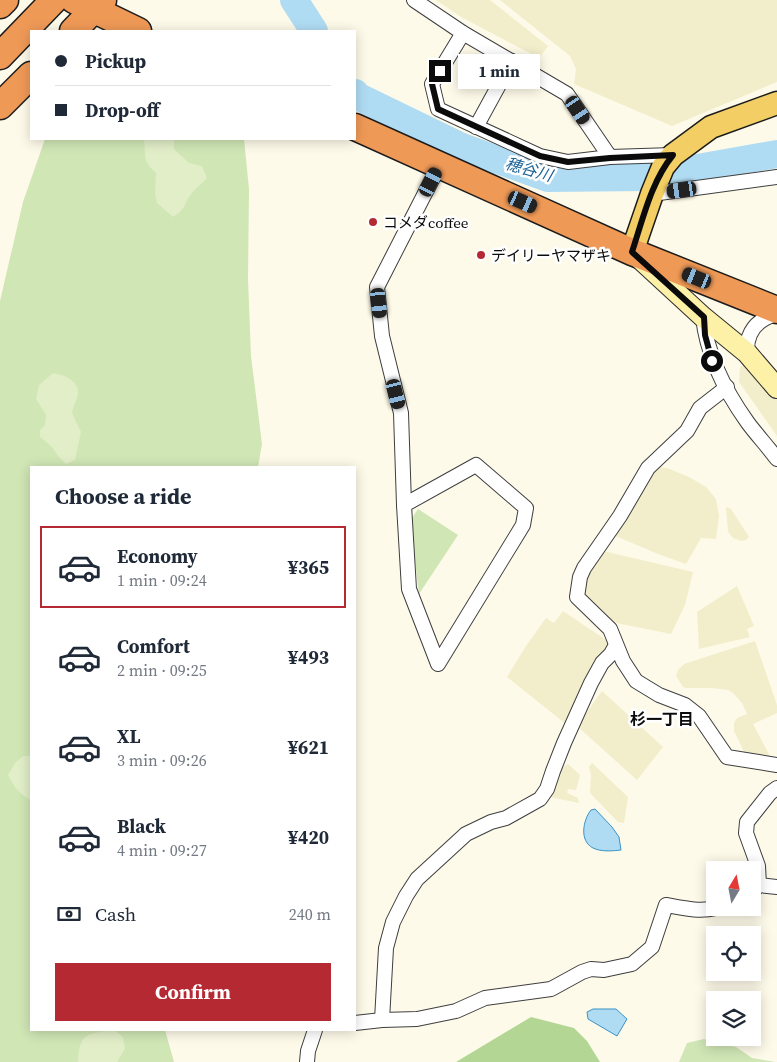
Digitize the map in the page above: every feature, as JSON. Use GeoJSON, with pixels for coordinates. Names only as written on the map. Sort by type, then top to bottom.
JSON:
{"type":"FeatureCollection","features":[{"type":"Feature","properties":{"kind":"highway"},"geometry":{"type":"LineString","coordinates":[[0,5],[5,0]]}},
{"type":"Feature","properties":{"kind":"highway"},"geometry":{"type":"LineString","coordinates":[[0,56],[54,0]]}},
{"type":"Feature","properties":{"kind":"highway"},"geometry":{"type":"LineString","coordinates":[[74,30],[90,3],[136,30]]}},
{"type":"Feature","properties":{"kind":"highway"},"geometry":{"type":"LineString","coordinates":[[356,127],[632,252],[777,310]]}},
{"type":"Feature","properties":{"kind":"main road"},"geometry":{"type":"LineString","coordinates":[[632,252],[663,167],[673,155],[711,127],[777,103]]}},
{"type":"Feature","properties":{"kind":"street"},"geometry":{"type":"LineString","coordinates":[[414,0],[463,32],[567,94],[610,158]]}},
{"type":"Feature","properties":{"kind":"street"},"geometry":{"type":"LineString","coordinates":[[463,32],[432,84],[438,109],[540,156],[568,162],[673,155]]}},
{"type":"Feature","properties":{"kind":"street"},"geometry":{"type":"LineString","coordinates":[[476,127],[512,61]]}},
{"type":"Feature","properties":{"kind":"street"},"geometry":{"type":"LineString","coordinates":[[0,120],[16,90]]}},
{"type":"Feature","properties":{"kind":"street"},"geometry":{"type":"LineString","coordinates":[[404,505],[476,465],[526,508],[523,525],[438,664],[408,589],[404,505],[401,413],[382,336],[377,287],[440,164]]}},
{"type":"Feature","properties":{"kind":"street"},"geometry":{"type":"LineString","coordinates":[[652,194],[777,177]]}},
{"type":"Feature","properties":{"kind":"street"},"geometry":{"type":"LineString","coordinates":[[632,252],[747,353],[777,388]]}},
{"type":"Feature","properties":{"kind":"street"},"geometry":{"type":"LineString","coordinates":[[747,353],[747,344],[753,327],[759,321],[777,314]]}},
{"type":"Feature","properties":{"kind":"street"},"geometry":{"type":"LineString","coordinates":[[704,317],[705,335],[712,361],[748,422],[777,459]]}},
{"type":"Feature","properties":{"kind":"street"},"geometry":{"type":"LineString","coordinates":[[727,387],[700,408],[687,431],[648,468],[620,516],[580,577],[577,597],[610,628],[623,661],[636,681],[659,695],[685,705],[699,716],[728,757],[777,764]]}},
{"type":"Feature","properties":{"kind":"street"},"geometry":{"type":"LineString","coordinates":[[382,1020],[386,948],[393,922],[406,896],[417,880],[466,834],[491,822],[506,818],[540,799],[547,789],[564,743],[591,683],[602,662],[612,654],[616,645]]}},
{"type":"Feature","properties":{"kind":"street"},"geometry":{"type":"LineString","coordinates":[[756,861],[746,833],[747,822],[770,793],[777,788]]}},
{"type":"Feature","properties":{"kind":"street"},"geometry":{"type":"LineString","coordinates":[[761,888],[777,887]]}},
{"type":"Feature","properties":{"kind":"street"},"geometry":{"type":"LineString","coordinates":[[356,1024],[382,1020],[417,1019],[456,1012],[485,998],[551,989],[591,969],[604,970],[632,964],[652,947],[666,905],[688,909],[706,909]]}},
{"type":"Feature","properties":{"kind":"street"},"geometry":{"type":"LineString","coordinates":[[307,1062],[308,1051],[316,1031]]}},
{"type":"Feature","properties":{"kind":"shaded area"},"geometry":{"type":"Polygon","coordinates":[[[436,0],[490,0],[548,46],[539,58],[461,17],[436,0]]]}},
{"type":"Feature","properties":{"kind":"shaded area"},"geometry":{"type":"Polygon","coordinates":[[[500,0],[777,0],[777,82],[672,126],[574,84],[576,69],[570,56],[500,0]]]}},
{"type":"Feature","properties":{"kind":"shaded area"},"geometry":{"type":"Polygon","coordinates":[[[746,363],[777,399],[777,436],[739,382],[740,367],[746,363]]]}},
{"type":"Feature","properties":{"kind":"shaded area"},"geometry":{"type":"Polygon","coordinates":[[[656,467],[667,468],[689,477],[706,487],[716,499],[719,516],[716,539],[701,538],[686,564],[613,535],[656,467]]]}},
{"type":"Feature","properties":{"kind":"shaded area"},"geometry":{"type":"Polygon","coordinates":[[[726,507],[731,509],[749,537],[746,540],[741,541],[733,538],[728,532],[726,507]]]}},
{"type":"Feature","properties":{"kind":"shaded area"},"geometry":{"type":"Polygon","coordinates":[[[603,551],[693,572],[685,605],[671,634],[606,621],[584,598],[582,584],[603,551]]]}},
{"type":"Feature","properties":{"kind":"shaded area"},"geometry":{"type":"Polygon","coordinates":[[[737,586],[754,626],[747,629],[750,637],[699,649],[697,612],[737,586]]]}},
{"type":"Feature","properties":{"kind":"shaded area"},"geometry":{"type":"Polygon","coordinates":[[[563,611],[609,642],[567,725],[507,677],[546,618],[554,623],[563,611]]]}},
{"type":"Feature","properties":{"kind":"shaded area"},"geometry":{"type":"Polygon","coordinates":[[[755,641],[777,705],[777,713],[753,724],[770,756],[769,758],[745,754],[734,731],[734,723],[737,718],[747,714],[742,703],[733,693],[728,690],[712,688],[686,688],[683,687],[676,676],[678,670],[684,664],[755,641]]]}},
{"type":"Feature","properties":{"kind":"shaded area"},"geometry":{"type":"Polygon","coordinates":[[[602,691],[663,747],[637,780],[577,726],[602,691]]]}},
{"type":"Feature","properties":{"kind":"shaded area"},"geometry":{"type":"Polygon","coordinates":[[[592,763],[628,797],[624,823],[618,822],[590,792],[591,775],[589,767],[592,763]]]}},
{"type":"Feature","properties":{"kind":"shaded area"},"geometry":{"type":"Polygon","coordinates":[[[568,764],[580,775],[576,790],[568,789],[567,793],[578,798],[579,803],[550,797],[562,767],[568,764]]]}},
{"type":"Feature","properties":{"kind":"green space"},"geometry":{"type":"Polygon","coordinates":[[[45,140],[244,140],[249,189],[248,279],[251,356],[262,444],[258,466],[30,466],[30,1031],[165,1031],[174,1062],[0,1062],[0,301],[23,202],[45,140]]]}},
{"type":"Feature","properties":{"kind":"green space"},"geometry":{"type":"Polygon","coordinates":[[[144,140],[174,140],[174,149],[189,163],[202,166],[207,178],[192,193],[183,209],[173,217],[157,203],[155,193],[156,173],[148,165],[144,140]]]}},
{"type":"Feature","properties":{"kind":"green space"},"geometry":{"type":"Polygon","coordinates":[[[53,373],[70,379],[78,389],[72,413],[81,432],[75,460],[66,464],[52,447],[40,437],[40,430],[45,425],[46,415],[36,399],[39,385],[53,373]]]}},
{"type":"Feature","properties":{"kind":"green space"},"geometry":{"type":"Polygon","coordinates":[[[418,509],[458,535],[419,594],[410,521],[418,509]]]}},
{"type":"Feature","properties":{"kind":"green space"},"geometry":{"type":"Polygon","coordinates":[[[23,756],[30,756],[30,800],[17,790],[8,775],[15,763],[23,756]]]}},
{"type":"Feature","properties":{"kind":"green space"},"geometry":{"type":"Polygon","coordinates":[[[531,1017],[574,1028],[587,1041],[600,1062],[456,1062],[531,1017]]]}},
{"type":"Feature","properties":{"kind":"green space"},"geometry":{"type":"Polygon","coordinates":[[[115,1031],[123,1037],[125,1049],[117,1062],[78,1062],[80,1045],[83,1040],[87,1036],[98,1032],[115,1031]]]}},
{"type":"Feature","properties":{"kind":"green space"},"geometry":{"type":"Polygon","coordinates":[[[704,1039],[706,1040],[706,1046],[732,1046],[752,1058],[775,1062],[679,1062],[687,1043],[704,1039]]]}},
{"type":"Feature","properties":{"kind":"water"},"geometry":{"type":"Polygon","coordinates":[[[595,809],[619,837],[621,850],[607,851],[596,849],[586,841],[584,825],[588,814],[591,810],[595,809]]]}},
{"type":"Feature","properties":{"kind":"water"},"geometry":{"type":"Polygon","coordinates":[[[593,1009],[616,1009],[627,1019],[617,1036],[588,1019],[587,1012],[593,1009]]]}},
{"type":"Feature","properties":{"kind":"waterway","name":"穂谷川"},"geometry":{"type":"LineString","coordinates":[[294,0],[313,30]]}},
{"type":"Feature","properties":{"kind":"waterway","name":"穂谷川"},"geometry":{"type":"LineString","coordinates":[[356,94],[462,147],[548,178],[647,177],[777,154]]}},
{"type":"Feature","properties":{"kind":"place","name":"コメダcoffee"},"geometry":{"type":"Point","coordinates":[373,222]}},
{"type":"Feature","properties":{"kind":"place","name":"デイリーヤマザキ"},"geometry":{"type":"Point","coordinates":[481,255]}},
{"type":"Feature","properties":{"kind":"district","name":"杉一丁目"},"geometry":{"type":"Point","coordinates":[662,719]}},
{"type":"Feature","properties":{"kind":"route"},"geometry":{"type":"LineString","coordinates":[[440,71],[432,84],[438,109],[540,156],[568,162],[673,155],[663,167],[632,252],[704,317],[705,335],[712,361]]}}]}
